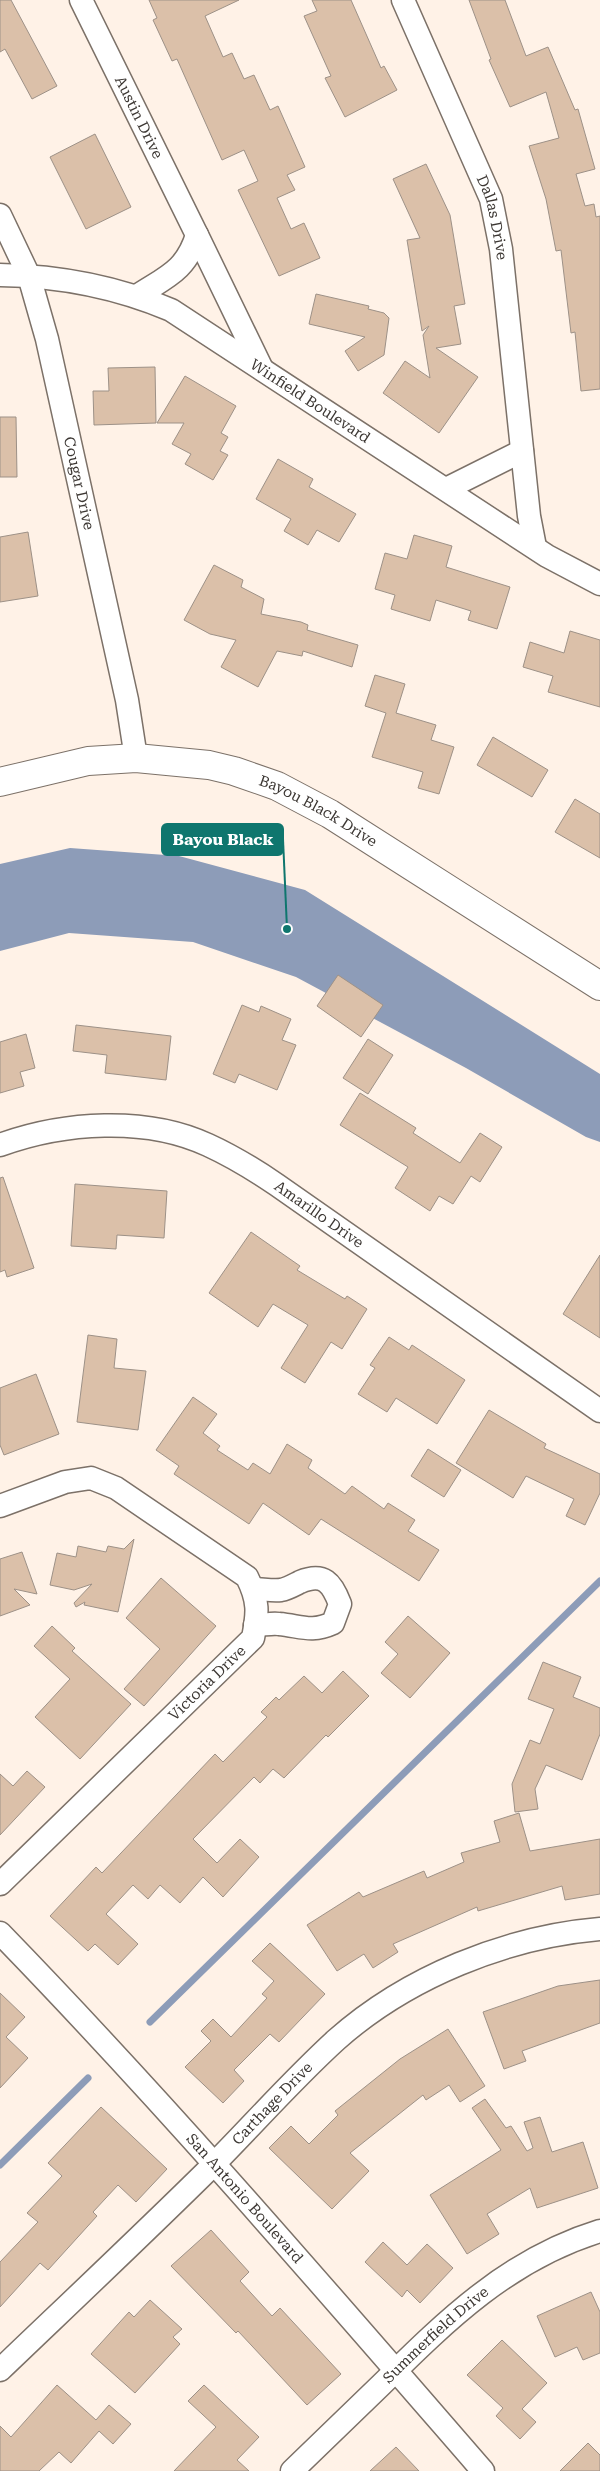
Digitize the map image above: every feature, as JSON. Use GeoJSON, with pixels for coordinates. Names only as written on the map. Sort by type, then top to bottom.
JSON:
{"type":"FeatureCollection","features":[{"type":"Feature","properties":{"kind":"main road","name":"Bayou Black Drive"},"geometry":{"type":"LineString","coordinates":[[0,782],[88,761],[136,758],[209,764],[277,786],[330,814],[600,986]]}},
{"type":"Feature","properties":{"kind":"street","name":"Austin Drive"},"geometry":{"type":"LineString","coordinates":[[82,0],[262,370]]}},
{"type":"Feature","properties":{"kind":"street","name":"Dallas Drive"},"geometry":{"type":"LineString","coordinates":[[403,0],[490,199],[501,249],[522,451],[535,548]]}},
{"type":"Feature","properties":{"kind":"street","name":"Cougar Drive"},"geometry":{"type":"LineString","coordinates":[[0,216],[29,276],[47,339],[128,700],[136,758]]}},
{"type":"Feature","properties":{"kind":"street"},"geometry":{"type":"LineString","coordinates":[[137,296],[180,268],[192,251],[197,235]]}},
{"type":"Feature","properties":{"kind":"street","name":"Winfield Boulevard"},"geometry":{"type":"LineString","coordinates":[[0,275],[29,276],[93,285],[137,296],[171,310],[535,548],[600,584]]}},
{"type":"Feature","properties":{"kind":"street"},"geometry":{"type":"LineString","coordinates":[[446,489],[522,451]]}},
{"type":"Feature","properties":{"kind":"street","name":"Amarillo Drive"},"geometry":{"type":"LineString","coordinates":[[0,1145],[80,1125],[135,1127],[168,1132],[206,1144],[246,1164],[277,1185],[600,1411]]}},
{"type":"Feature","properties":{"kind":"street","name":"Victoria Drive"},"geometry":{"type":"LineString","coordinates":[[0,1506],[65,1482],[92,1478],[116,1488],[247,1577],[253,1589],[258,1611],[253,1638],[0,1884]]}},
{"type":"Feature","properties":{"kind":"street"},"geometry":{"type":"LineString","coordinates":[[253,1589],[282,1590],[306,1580],[319,1578],[328,1582],[334,1588],[340,1604],[333,1623],[321,1629],[307,1629],[279,1624],[256,1625]]}},
{"type":"Feature","properties":{"kind":"street","name":"Carthage Drive"},"geometry":{"type":"LineString","coordinates":[[0,2370],[214,2164],[336,2040],[371,2013],[422,1982],[495,1950],[576,1931],[600,1929]]}},
{"type":"Feature","properties":{"kind":"street","name":"San Antonio Boulevard"},"geometry":{"type":"LineString","coordinates":[[0,1933],[87,2024],[214,2164],[483,2471]]}},
{"type":"Feature","properties":{"kind":"street","name":"Summerfield Drive"},"geometry":{"type":"LineString","coordinates":[[292,2471],[432,2334],[486,2288],[527,2261],[575,2238],[600,2231]]}},
{"type":"Feature","properties":{"kind":"water"},"geometry":{"type":"Polygon","coordinates":[[[70,848],[179,856],[305,890],[600,1074],[600,1142],[586,1137],[466,1068],[296,977],[193,942],[69,933],[0,951],[0,864],[70,848]]]}},
{"type":"Feature","properties":{"kind":"building"},"geometry":{"type":"Polygon","coordinates":[[[0,0],[11,0],[57,86],[32,99],[5,49],[0,52],[0,0]]]}},
{"type":"Feature","properties":{"kind":"building"},"geometry":{"type":"Polygon","coordinates":[[[149,0],[239,0],[205,16],[223,57],[232,53],[244,79],[254,75],[270,110],[278,106],[305,167],[287,175],[295,190],[277,198],[291,229],[304,223],[320,258],[279,276],[238,190],[258,181],[244,150],[222,160],[177,59],[172,61],[153,20],[157,18],[149,0]]]}},
{"type":"Feature","properties":{"kind":"building"},"geometry":{"type":"Polygon","coordinates":[[[312,0],[351,0],[381,68],[384,66],[397,90],[345,117],[325,78],[331,76],[304,16],[317,11],[312,0]]]}},
{"type":"Feature","properties":{"kind":"building"},"geometry":{"type":"Polygon","coordinates":[[[469,0],[505,0],[526,56],[548,47],[575,110],[578,109],[595,169],[576,174],[585,206],[594,204],[596,217],[600,216],[600,389],[581,391],[575,332],[571,333],[561,250],[556,251],[546,199],[529,146],[559,138],[546,92],[510,107],[489,60],[491,59],[469,0]]]}},
{"type":"Feature","properties":{"kind":"building"},"geometry":{"type":"Polygon","coordinates":[[[95,134],[131,207],[86,229],[50,157],[95,134]]]}},
{"type":"Feature","properties":{"kind":"building"},"geometry":{"type":"Polygon","coordinates":[[[426,164],[450,215],[465,304],[454,306],[461,344],[436,348],[478,377],[439,433],[383,393],[405,361],[430,378],[423,335],[429,326],[422,331],[407,240],[420,238],[393,179],[426,164]]]}},
{"type":"Feature","properties":{"kind":"building"},"geometry":{"type":"Polygon","coordinates":[[[316,294],[369,306],[368,309],[384,313],[389,318],[384,355],[358,371],[345,351],[365,337],[309,324],[316,294]]]}},
{"type":"Feature","properties":{"kind":"building"},"geometry":{"type":"Polygon","coordinates":[[[155,367],[156,423],[94,425],[93,391],[109,391],[108,368],[155,367]]]}},
{"type":"Feature","properties":{"kind":"building"},"geometry":{"type":"Polygon","coordinates":[[[185,376],[236,406],[221,433],[228,437],[220,451],[228,455],[213,480],[185,464],[191,454],[172,444],[184,423],[157,423],[185,376]]]}},
{"type":"Feature","properties":{"kind":"building"},"geometry":{"type":"Polygon","coordinates":[[[0,417],[16,417],[17,477],[0,477],[0,417]]]}},
{"type":"Feature","properties":{"kind":"building"},"geometry":{"type":"Polygon","coordinates":[[[278,459],[313,479],[309,487],[356,514],[339,542],[317,530],[308,545],[284,531],[291,519],[256,499],[278,459]]]}},
{"type":"Feature","properties":{"kind":"building"},"geometry":{"type":"Polygon","coordinates":[[[28,532],[38,596],[0,602],[0,537],[28,532]]]}},
{"type":"Feature","properties":{"kind":"building"},"geometry":{"type":"Polygon","coordinates":[[[414,535],[452,546],[446,567],[510,587],[497,629],[468,620],[471,611],[436,600],[430,621],[391,609],[395,595],[375,589],[385,553],[407,559],[414,535]]]}},
{"type":"Feature","properties":{"kind":"building"},"geometry":{"type":"Polygon","coordinates":[[[214,565],[243,580],[241,587],[264,599],[261,614],[301,622],[308,625],[307,630],[358,645],[352,667],[303,651],[302,656],[277,651],[258,687],[221,667],[236,640],[210,634],[184,620],[214,565]]]}},
{"type":"Feature","properties":{"kind":"building"},"geometry":{"type":"Polygon","coordinates":[[[570,631],[600,640],[600,707],[548,692],[553,676],[523,667],[530,642],[564,653],[570,631]]]}},
{"type":"Feature","properties":{"kind":"building"},"geometry":{"type":"Polygon","coordinates":[[[375,675],[405,684],[396,713],[436,725],[431,740],[454,747],[439,794],[418,788],[423,772],[372,757],[386,713],[365,706],[375,675]]]}},
{"type":"Feature","properties":{"kind":"building"},"geometry":{"type":"Polygon","coordinates":[[[493,737],[548,770],[532,797],[477,765],[493,737]]]}},
{"type":"Feature","properties":{"kind":"building"},"geometry":{"type":"Polygon","coordinates":[[[575,799],[600,814],[600,858],[555,832],[575,799]]]}},
{"type":"Feature","properties":{"kind":"building"},"geometry":{"type":"Polygon","coordinates":[[[338,975],[383,1005],[361,1037],[317,1006],[338,975]]]}},
{"type":"Feature","properties":{"kind":"building"},"geometry":{"type":"Polygon","coordinates":[[[242,1005],[259,1012],[261,1006],[291,1019],[282,1040],[296,1045],[277,1090],[239,1074],[235,1083],[213,1074],[242,1005]]]}},
{"type":"Feature","properties":{"kind":"building"},"geometry":{"type":"Polygon","coordinates":[[[76,1025],[171,1036],[166,1080],[105,1073],[107,1055],[73,1051],[76,1025]]]}},
{"type":"Feature","properties":{"kind":"building"},"geometry":{"type":"Polygon","coordinates":[[[26,1034],[35,1068],[20,1072],[24,1086],[0,1093],[0,1042],[26,1034]]]}},
{"type":"Feature","properties":{"kind":"building"},"geometry":{"type":"Polygon","coordinates":[[[368,1039],[393,1055],[368,1094],[343,1078],[368,1039]]]}},
{"type":"Feature","properties":{"kind":"building"},"geometry":{"type":"Polygon","coordinates":[[[360,1093],[416,1128],[413,1133],[460,1163],[480,1133],[502,1147],[480,1182],[471,1176],[453,1204],[439,1196],[430,1211],[395,1188],[408,1167],[340,1125],[360,1093]]]}},
{"type":"Feature","properties":{"kind":"building"},"geometry":{"type":"Polygon","coordinates":[[[3,1177],[34,1268],[7,1277],[5,1270],[0,1272],[0,1178],[3,1177]]]}},
{"type":"Feature","properties":{"kind":"building"},"geometry":{"type":"Polygon","coordinates":[[[75,1184],[167,1191],[164,1238],[117,1235],[116,1249],[71,1246],[75,1184]]]}},
{"type":"Feature","properties":{"kind":"building"},"geometry":{"type":"Polygon","coordinates":[[[251,1232],[300,1266],[297,1270],[345,1299],[347,1296],[367,1309],[342,1349],[331,1342],[305,1383],[281,1368],[308,1325],[273,1304],[258,1327],[209,1293],[251,1232]]]}},
{"type":"Feature","properties":{"kind":"building"},"geometry":{"type":"Polygon","coordinates":[[[600,1255],[600,1338],[563,1314],[600,1255]]]}},
{"type":"Feature","properties":{"kind":"building"},"geometry":{"type":"Polygon","coordinates":[[[88,1335],[117,1339],[114,1368],[146,1371],[138,1430],[77,1422],[88,1335]]]}},
{"type":"Feature","properties":{"kind":"building"},"geometry":{"type":"Polygon","coordinates":[[[389,1337],[409,1350],[412,1345],[465,1380],[437,1424],[396,1398],[387,1412],[358,1394],[375,1368],[370,1365],[389,1337]]]}},
{"type":"Feature","properties":{"kind":"building"},"geometry":{"type":"Polygon","coordinates":[[[36,1374],[59,1434],[4,1455],[0,1445],[0,1388],[36,1374]]]}},
{"type":"Feature","properties":{"kind":"building"},"geometry":{"type":"Polygon","coordinates":[[[193,1397],[217,1414],[203,1433],[220,1446],[217,1450],[248,1470],[253,1463],[270,1474],[287,1444],[312,1460],[308,1468],[345,1494],[352,1486],[384,1509],[388,1503],[415,1520],[408,1531],[439,1550],[419,1581],[321,1519],[309,1535],[263,1503],[249,1524],[174,1474],[179,1466],[156,1450],[193,1397]]]}},
{"type":"Feature","properties":{"kind":"building"},"geometry":{"type":"Polygon","coordinates":[[[489,1410],[546,1444],[544,1448],[600,1474],[600,1493],[585,1525],[566,1516],[574,1499],[526,1476],[513,1498],[456,1463],[489,1410]]]}},
{"type":"Feature","properties":{"kind":"building"},"geometry":{"type":"Polygon","coordinates":[[[428,1449],[461,1470],[444,1497],[411,1476],[428,1449]]]}},
{"type":"Feature","properties":{"kind":"building"},"geometry":{"type":"Polygon","coordinates":[[[134,1539],[118,1612],[84,1605],[85,1602],[76,1607],[74,1603],[92,1584],[74,1590],[50,1585],[57,1553],[76,1557],[78,1546],[106,1552],[108,1546],[124,1549],[134,1539]]]}},
{"type":"Feature","properties":{"kind":"building"},"geometry":{"type":"Polygon","coordinates":[[[22,1552],[37,1594],[14,1589],[30,1605],[0,1616],[0,1559],[22,1552]]]}},
{"type":"Feature","properties":{"kind":"building"},"geometry":{"type":"Polygon","coordinates":[[[161,1578],[216,1626],[144,1706],[124,1689],[160,1649],[126,1618],[161,1578]]]}},
{"type":"Feature","properties":{"kind":"building"},"geometry":{"type":"Polygon","coordinates":[[[408,1616],[450,1653],[410,1698],[381,1673],[398,1654],[385,1642],[408,1616]]]}},
{"type":"Feature","properties":{"kind":"building"},"geometry":{"type":"Polygon","coordinates":[[[52,1626],[75,1648],[72,1651],[131,1704],[80,1759],[35,1717],[70,1679],[34,1646],[52,1626]]]}},
{"type":"Feature","properties":{"kind":"building"},"geometry":{"type":"Polygon","coordinates":[[[543,1662],[581,1677],[573,1697],[600,1708],[600,1734],[582,1780],[546,1765],[535,1789],[538,1809],[515,1812],[512,1784],[530,1740],[540,1744],[554,1709],[528,1699],[543,1662]]]}},
{"type":"Feature","properties":{"kind":"building"},"geometry":{"type":"Polygon","coordinates":[[[343,1671],[369,1696],[328,1737],[326,1735],[284,1778],[273,1769],[260,1783],[254,1777],[193,1839],[217,1863],[240,1839],[259,1857],[223,1897],[203,1877],[180,1903],[160,1885],[148,1899],[133,1885],[106,1914],[138,1944],[118,1965],[95,1944],[88,1951],[50,1916],[96,1867],[102,1873],[215,1754],[223,1762],[267,1717],[261,1712],[276,1697],[279,1700],[304,1676],[322,1693],[343,1671]]]}},
{"type":"Feature","properties":{"kind":"building"},"geometry":{"type":"Polygon","coordinates":[[[27,1771],[45,1787],[0,1835],[0,1774],[13,1786],[27,1771]]]}},
{"type":"Feature","properties":{"kind":"building"},"geometry":{"type":"Polygon","coordinates":[[[519,1813],[530,1851],[600,1839],[600,1894],[565,1900],[562,1886],[478,1911],[477,1907],[393,1944],[398,1952],[373,1968],[364,1954],[337,1971],[307,1925],[359,1892],[363,1897],[424,1871],[427,1878],[464,1862],[461,1853],[500,1842],[494,1821],[519,1813]]]}},
{"type":"Feature","properties":{"kind":"building"},"geometry":{"type":"Polygon","coordinates":[[[270,1943],[325,1994],[279,2042],[270,2034],[234,2070],[244,2081],[223,2103],[185,2067],[211,2041],[201,2031],[213,2019],[231,2037],[267,1998],[262,1994],[274,1981],[252,1961],[270,1943]]]}},
{"type":"Feature","properties":{"kind":"building"},"geometry":{"type":"Polygon","coordinates":[[[600,1980],[600,2023],[522,2051],[526,2061],[504,2069],[483,2012],[558,1986],[600,1980]]]}},
{"type":"Feature","properties":{"kind":"building"},"geometry":{"type":"Polygon","coordinates":[[[0,1993],[25,2017],[6,2037],[28,2058],[0,2088],[0,1993]]]}},
{"type":"Feature","properties":{"kind":"building"},"geometry":{"type":"Polygon","coordinates":[[[448,2029],[485,2086],[460,2102],[449,2085],[426,2100],[423,2095],[350,2153],[369,2171],[332,2209],[269,2148],[291,2126],[309,2144],[338,2115],[335,2111],[400,2059],[448,2029]]]}},
{"type":"Feature","properties":{"kind":"building"},"geometry":{"type":"Polygon","coordinates":[[[485,2099],[506,2128],[511,2126],[527,2151],[533,2148],[524,2122],[540,2117],[552,2152],[583,2142],[598,2188],[537,2208],[530,2188],[487,2214],[499,2234],[467,2254],[430,2195],[501,2150],[472,2108],[485,2099]]]}},
{"type":"Feature","properties":{"kind":"building"},"geometry":{"type":"Polygon","coordinates":[[[101,2107],[167,2169],[136,2202],[118,2185],[93,2212],[97,2216],[48,2270],[40,2263],[0,2307],[0,2262],[38,2222],[27,2213],[62,2176],[48,2163],[101,2107]]]}},
{"type":"Feature","properties":{"kind":"building"},"geometry":{"type":"Polygon","coordinates":[[[211,2230],[249,2272],[240,2281],[272,2316],[280,2308],[341,2374],[307,2405],[238,2331],[236,2333],[171,2266],[211,2230]]]}},
{"type":"Feature","properties":{"kind":"building"},"geometry":{"type":"Polygon","coordinates":[[[383,2242],[407,2265],[427,2244],[453,2268],[420,2303],[407,2290],[402,2297],[365,2262],[383,2242]]]}},
{"type":"Feature","properties":{"kind":"building"},"geometry":{"type":"Polygon","coordinates":[[[591,2292],[600,2312],[600,2353],[583,2360],[577,2347],[555,2357],[537,2316],[591,2292]]]}},
{"type":"Feature","properties":{"kind":"building"},"geometry":{"type":"Polygon","coordinates":[[[150,2300],[182,2329],[173,2337],[180,2344],[135,2393],[91,2354],[129,2312],[134,2317],[150,2300]]]}},
{"type":"Feature","properties":{"kind":"building"},"geometry":{"type":"Polygon","coordinates":[[[502,2340],[547,2383],[522,2409],[536,2422],[520,2439],[496,2416],[503,2408],[467,2375],[502,2340]]]}},
{"type":"Feature","properties":{"kind":"building"},"geometry":{"type":"Polygon","coordinates":[[[57,2385],[96,2420],[109,2405],[131,2424],[113,2444],[99,2431],[71,2463],[59,2452],[39,2471],[0,2471],[0,2426],[11,2437],[57,2385]]]}},
{"type":"Feature","properties":{"kind":"building"},"geometry":{"type":"Polygon","coordinates":[[[204,2385],[259,2437],[237,2460],[249,2471],[174,2471],[216,2427],[188,2401],[204,2385]]]}},
{"type":"Feature","properties":{"kind":"building"},"geometry":{"type":"Polygon","coordinates":[[[588,2443],[600,2455],[600,2471],[560,2471],[588,2443]]]}},
{"type":"Feature","properties":{"kind":"building"},"geometry":{"type":"Polygon","coordinates":[[[396,2447],[419,2471],[370,2471],[396,2447]]]}},
{"type":"Feature","properties":{"kind":"waterway"},"geometry":{"type":"LineString","coordinates":[[150,2022],[600,1581]]}},
{"type":"Feature","properties":{"kind":"waterway"},"geometry":{"type":"LineString","coordinates":[[0,2165],[88,2078]]}},
{"type":"Feature","properties":{"kind":"place","name":"Bayou Black"},"geometry":{"type":"Point","coordinates":[287,929]}}]}
